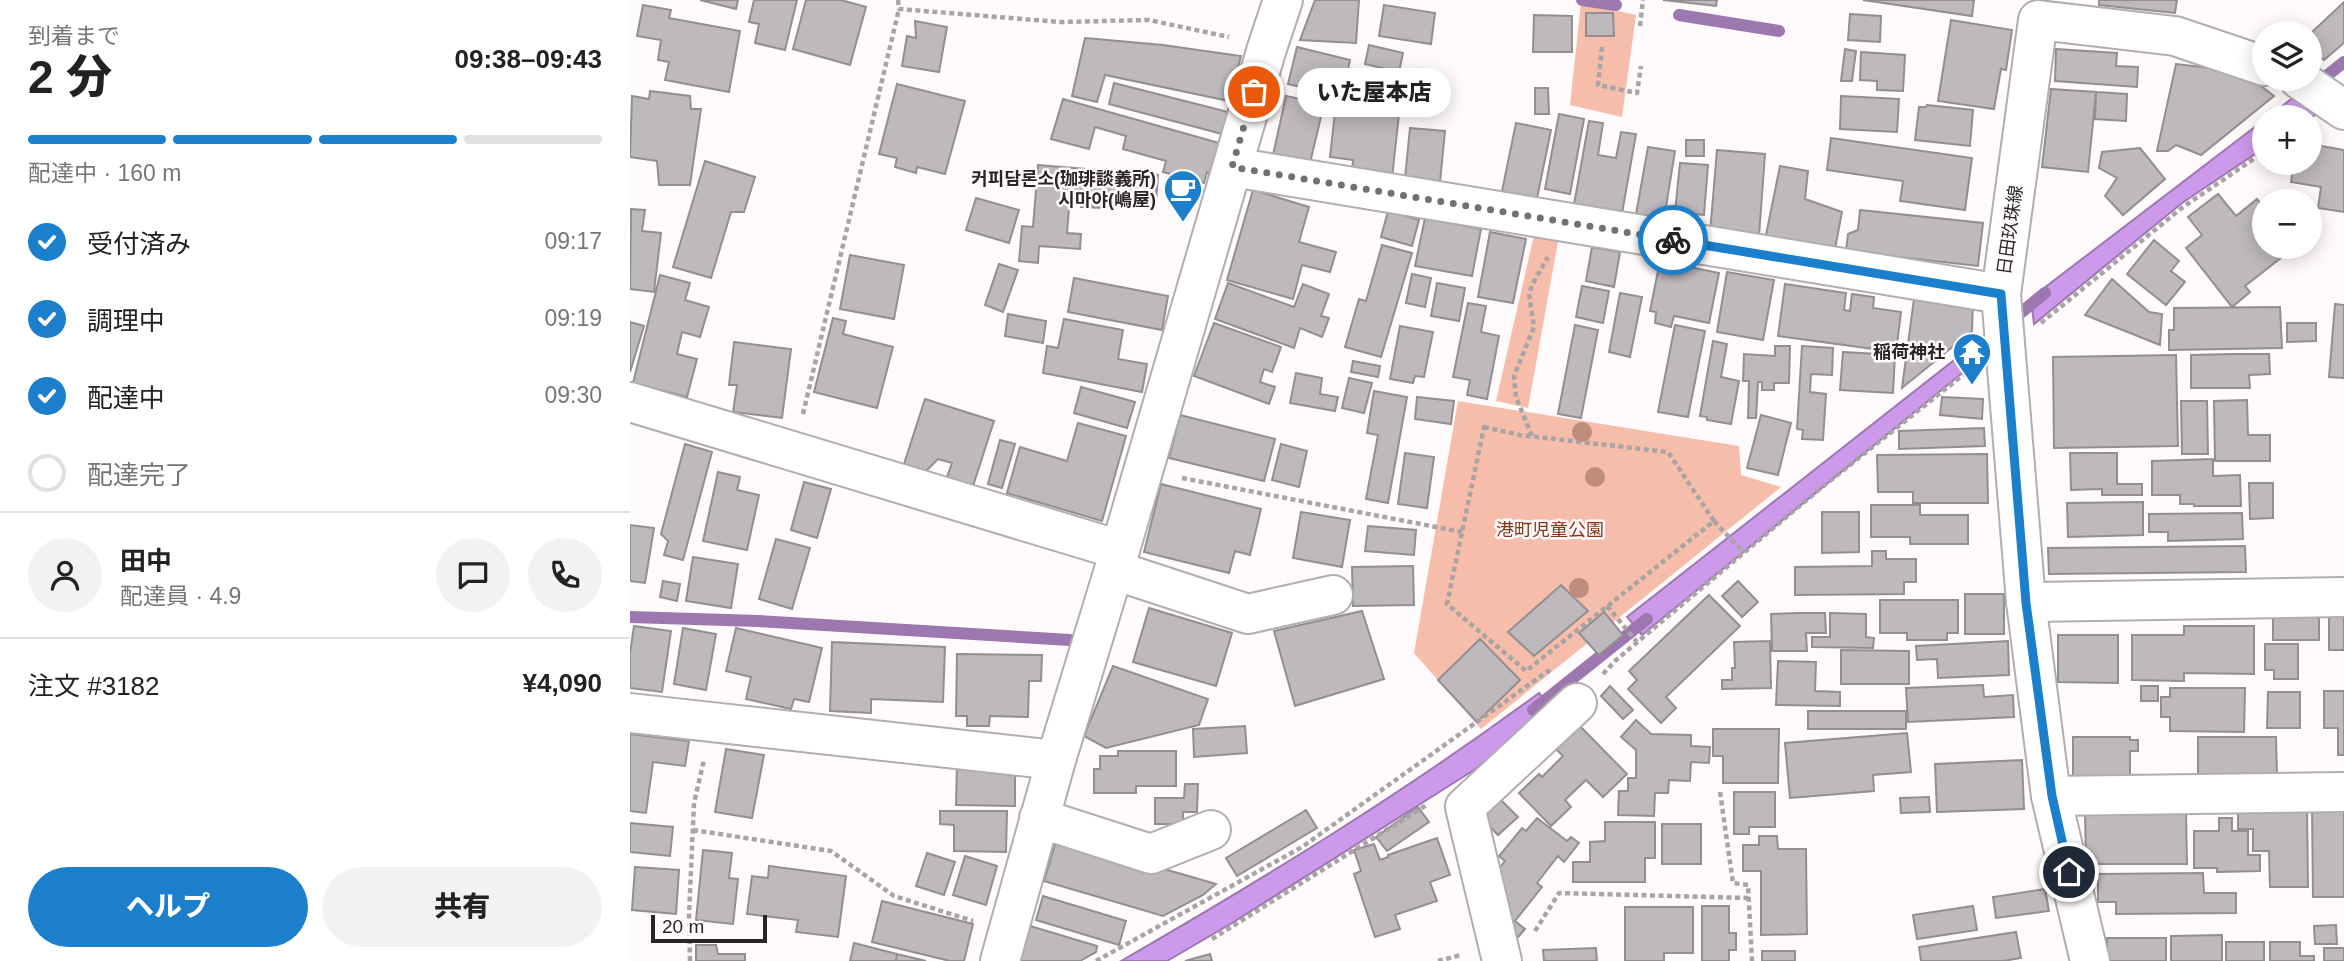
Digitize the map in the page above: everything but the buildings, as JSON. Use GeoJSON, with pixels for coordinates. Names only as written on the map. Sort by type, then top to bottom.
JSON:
{"type":"FeatureCollection","features":[{"type":"Feature","properties":{"kind":"street"},"geometry":{"type":"LineString","coordinates":[[1004,947],[1055,760],[1283,0]]}},
{"type":"Feature","properties":{"kind":"street","name":"日田玖珠線"},"geometry":{"type":"LineString","coordinates":[[2090,961],[2052,796],[2026,603],[2001,294],[2039,10],[2175,36],[2252,62]]}},
{"type":"Feature","properties":{"kind":"street"},"geometry":{"type":"LineString","coordinates":[[1232,167],[2001,294]]}},
{"type":"Feature","properties":{"kind":"street"},"geometry":{"type":"LineString","coordinates":[[630,402],[793,452],[1117,560],[1248,614],[1333,595]]}},
{"type":"Feature","properties":{"kind":"street"},"geometry":{"type":"LineString","coordinates":[[2026,603],[2344,597]]}},
{"type":"Feature","properties":{"kind":"street"},"geometry":{"type":"LineString","coordinates":[[1516,950],[1465,807],[1577,703]]}},
{"type":"Feature","properties":{"kind":"street"},"geometry":{"type":"LineString","coordinates":[[630,713],[1055,760]]}},
{"type":"Feature","properties":{"kind":"street"},"geometry":{"type":"LineString","coordinates":[[2052,796],[2344,792]]}},
{"type":"Feature","properties":{"kind":"street"},"geometry":{"type":"LineString","coordinates":[[1039,818],[1151,854],[1211,830]]}},
{"type":"Feature","properties":{"kind":"path"},"geometry":{"type":"LineString","coordinates":[[793,452],[898,0]]}},
{"type":"Feature","properties":{"kind":"path"},"geometry":{"type":"LineString","coordinates":[[1640,26],[1643,0]]}},
{"type":"Feature","properties":{"kind":"path"},"geometry":{"type":"LineString","coordinates":[[898,9],[1060,22],[1149,20],[1210,31],[1267,48]]}},
{"type":"Feature","properties":{"kind":"path"},"geometry":{"type":"LineString","coordinates":[[1602,47],[1598,85],[1637,93],[1641,66]]}},
{"type":"Feature","properties":{"kind":"path"},"geometry":{"type":"LineString","coordinates":[[1577,703],[1616,660],[1637,642],[1985,358],[2007,351],[2183,206],[2252,160]]}},
{"type":"Feature","properties":{"kind":"path"},"geometry":{"type":"LineString","coordinates":[[1532,436],[1516,397],[1514,376],[1534,327],[1529,294],[1548,259],[1549,219]]}},
{"type":"Feature","properties":{"kind":"path"},"geometry":{"type":"LineString","coordinates":[[1714,521],[1526,671],[1447,604],[1484,427],[1532,436],[1668,452],[1714,521],[1744,553]]}},
{"type":"Feature","properties":{"kind":"path"},"geometry":{"type":"LineString","coordinates":[[1143,471],[1462,531]]}},
{"type":"Feature","properties":{"kind":"path"},"geometry":{"type":"LineString","coordinates":[[1607,606],[1637,642]]}},
{"type":"Feature","properties":{"kind":"path"},"geometry":{"type":"LineString","coordinates":[[1096,961],[1302,847],[1548,671]]}},
{"type":"Feature","properties":{"kind":"path"},"geometry":{"type":"LineString","coordinates":[[690,961],[694,803],[713,722]]}},
{"type":"Feature","properties":{"kind":"path"},"geometry":{"type":"LineString","coordinates":[[1720,792],[1733,883],[1748,885],[1752,961]]}},
{"type":"Feature","properties":{"kind":"path"},"geometry":{"type":"LineString","coordinates":[[1212,939],[1433,801],[1465,807]]}},
{"type":"Feature","properties":{"kind":"path"},"geometry":{"type":"LineString","coordinates":[[693,830],[831,851],[894,897],[1004,947]]}},
{"type":"Feature","properties":{"kind":"path"},"geometry":{"type":"LineString","coordinates":[[1516,950],[1559,893],[1749,898]]}},
{"type":"Feature","properties":{"kind":"green space"},"geometry":{"type":"Polygon","coordinates":[[[1581,3],[1636,15],[1622,117],[1570,105],[1581,3]]]}},
{"type":"Feature","properties":{"kind":"green space"},"geometry":{"type":"Polygon","coordinates":[[[1535,231],[1559,236],[1528,408],[1496,401],[1535,231]]]}},
{"type":"Feature","properties":{"kind":"green space","name":"港町児童公園"},"geometry":{"type":"Polygon","coordinates":[[[1458,401],[1739,446],[1741,475],[1781,487],[1481,729],[1414,653],[1458,401]]]}},
{"type":"Feature","properties":{"kind":"shaded area"},"geometry":{"type":"Polygon","coordinates":[[[2301,91],[2307,91],[2329,106],[2322,110],[2322,105],[2283,105],[2301,91]]]}},
{"type":"Feature","properties":{"kind":"shaded area"},"geometry":{"type":"Polygon","coordinates":[[[2252,129],[2252,156],[2182,203],[2034,324],[2031,298],[2252,129]]]}},
{"type":"Feature","properties":{"kind":"shaded area"},"geometry":{"type":"Polygon","coordinates":[[[1981,339],[1983,356],[1642,635],[1627,617],[1981,339]]]}},
{"type":"Feature","properties":{"kind":"shaded area"},"geometry":{"type":"Polygon","coordinates":[[[1539,693],[1552,709],[1474,770],[1167,961],[1121,961],[1334,833],[1539,693]]]}},
{"type":"Feature","properties":{"kind":"waterway"},"geometry":{"type":"LineString","coordinates":[[1582,0],[1616,5]]}},
{"type":"Feature","properties":{"kind":"waterway"},"geometry":{"type":"LineString","coordinates":[[1679,15],[1779,31]]}},
{"type":"Feature","properties":{"kind":"waterway"},"geometry":{"type":"LineString","coordinates":[[2322,80],[2344,62]]}},
{"type":"Feature","properties":{"kind":"waterway"},"geometry":{"type":"LineString","coordinates":[[1969,355],[2045,293]]}},
{"type":"Feature","properties":{"kind":"waterway"},"geometry":{"type":"LineString","coordinates":[[630,617],[758,621],[1070,640]]}},
{"type":"Feature","properties":{"kind":"waterway"},"geometry":{"type":"LineString","coordinates":[[1533,710],[1647,619]]}},
{"type":"Feature","properties":{"kind":"way so far"},"geometry":{"type":"LineString","coordinates":[[1254,92],[1232,167],[1673,240]]}},
{"type":"Feature","properties":{"kind":"place","name":"いた屋本店"},"geometry":{"type":"Point","coordinates":[1254,92]}},
{"type":"Feature","properties":{"kind":"place","name":"커피담론소(珈琲談義所) 시마야(嶋屋)"},"geometry":{"type":"Point","coordinates":[1183,223]}},
{"type":"Feature","properties":{"kind":"place","name":"稲荷神社"},"geometry":{"type":"Point","coordinates":[1972,386]}},
{"type":"Feature","properties":{"kind":"route"},"geometry":{"type":"LineString","coordinates":[[1673,240],[2001,294],[2026,603],[2052,796],[2069,872]]}}]}
